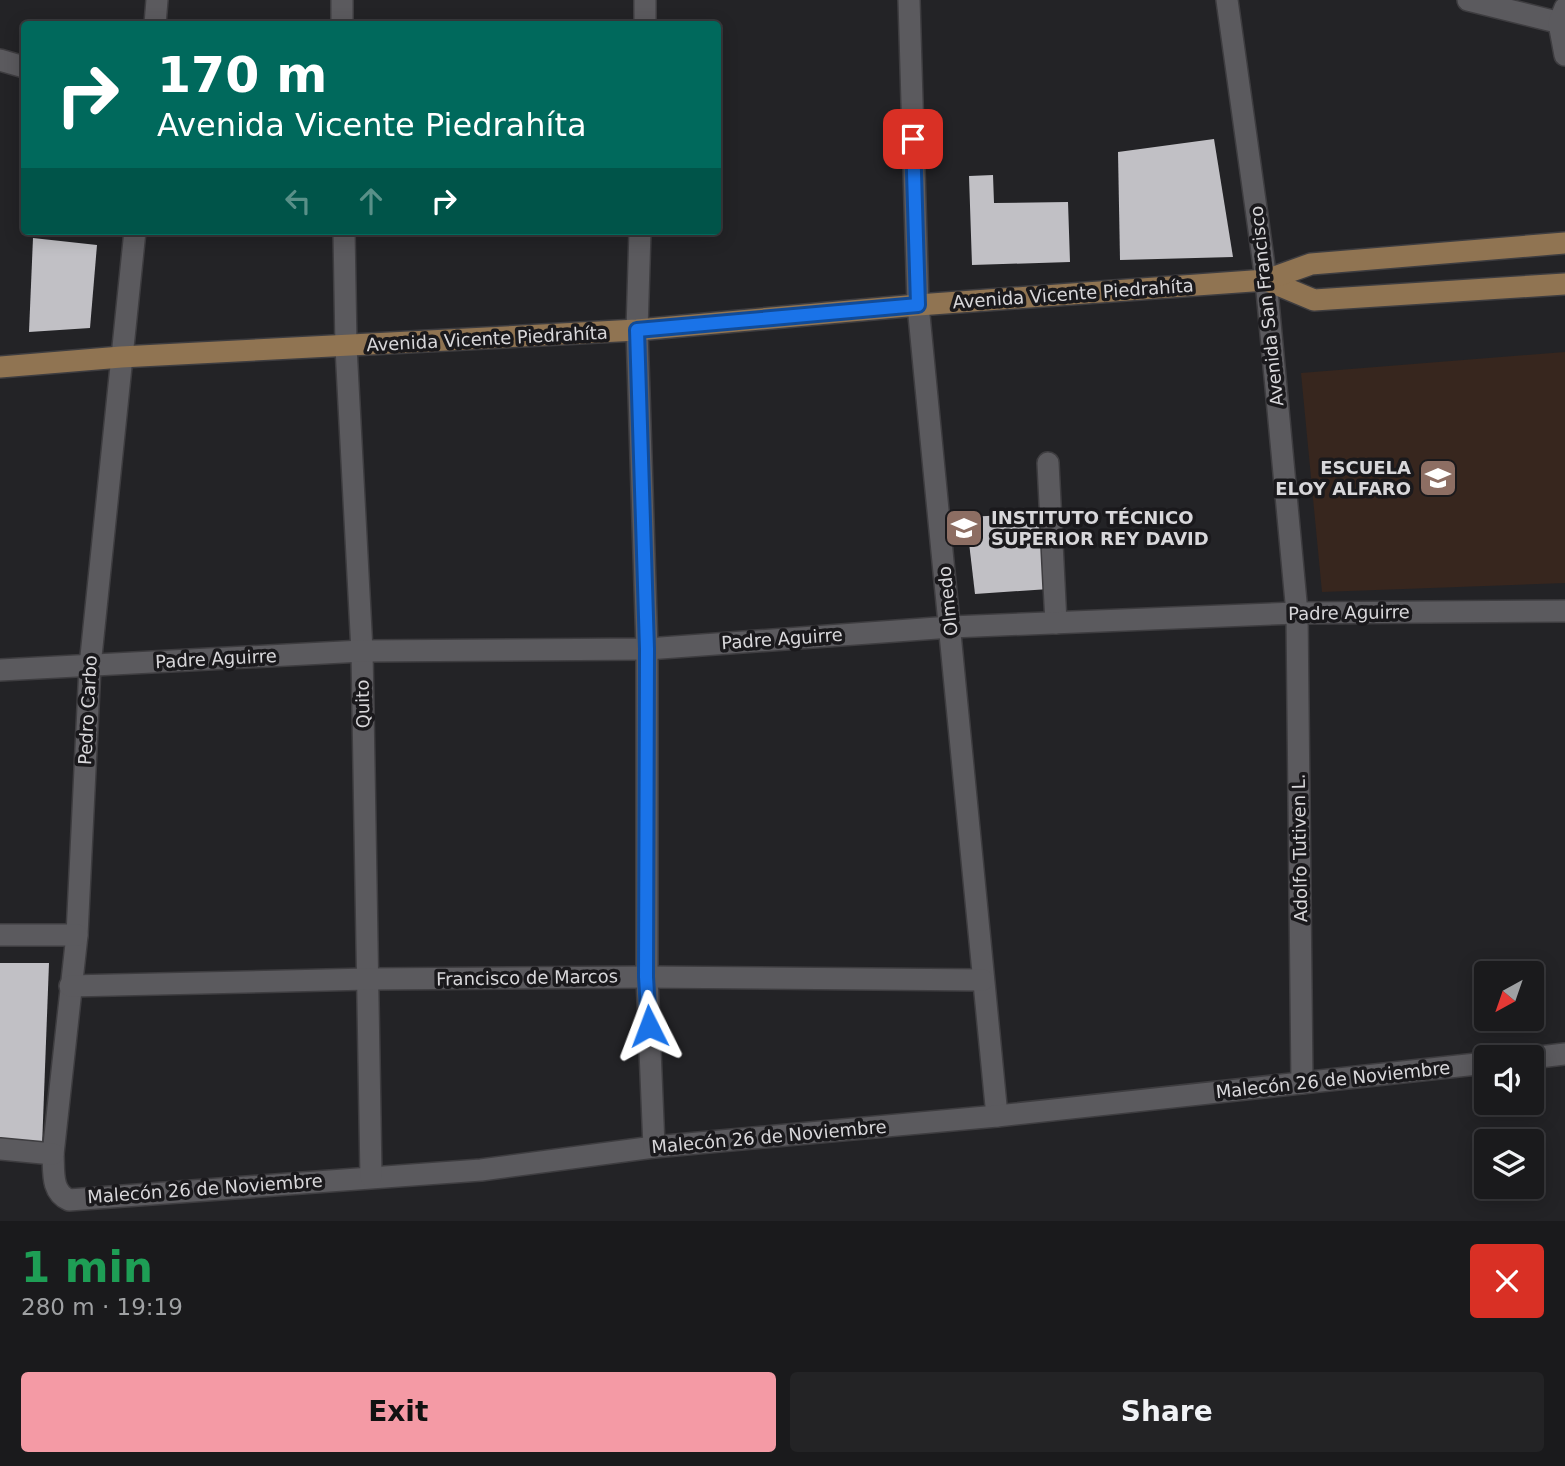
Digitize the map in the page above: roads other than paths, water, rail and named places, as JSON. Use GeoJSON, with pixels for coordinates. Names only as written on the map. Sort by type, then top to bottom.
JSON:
{"type":"FeatureCollection","features":[{"type":"Feature","properties":{"kind":"main road","name":"Avenida Vicente Piedrahíta"},"geometry":{"type":"LineString","coordinates":[[0,367],[121,357],[637,330],[918,305],[1266,280],[1311,264],[1565,243]]}},
{"type":"Feature","properties":{"kind":"main road","name":"Avenida Vicente Piedrahíta"},"geometry":{"type":"LineString","coordinates":[[1266,280],[1314,300],[1565,284]]}},
{"type":"Feature","properties":{"kind":"street"},"geometry":{"type":"LineString","coordinates":[[155,21],[157,0]]}},
{"type":"Feature","properties":{"kind":"street"},"geometry":{"type":"LineString","coordinates":[[342,0],[342,21]]}},
{"type":"Feature","properties":{"kind":"street"},"geometry":{"type":"LineString","coordinates":[[645,0],[645,21]]}},
{"type":"Feature","properties":{"kind":"street","name":"Olmedo"},"geometry":{"type":"LineString","coordinates":[[908,0],[918,305],[997,1116]]}},
{"type":"Feature","properties":{"kind":"street","name":"Avenida San Francisco"},"geometry":{"type":"LineString","coordinates":[[1227,0],[1266,280],[1297,612]]}},
{"type":"Feature","properties":{"kind":"street"},"geometry":{"type":"LineString","coordinates":[[1468,0],[1563,18],[1565,55]]}},
{"type":"Feature","properties":{"kind":"street"},"geometry":{"type":"LineString","coordinates":[[0,60],[21,66]]}},
{"type":"Feature","properties":{"kind":"street","name":"Pedro Carbo"},"geometry":{"type":"LineString","coordinates":[[55,1189],[53,1154],[77,935],[90,666],[135,235]]}},
{"type":"Feature","properties":{"kind":"street","name":"Quito"},"geometry":{"type":"LineString","coordinates":[[344,235],[346,346],[362,651],[371,1177]]}},
{"type":"Feature","properties":{"kind":"street"},"geometry":{"type":"LineString","coordinates":[[640,235],[637,330],[647,649],[646,977],[654,1147]]}},
{"type":"Feature","properties":{"kind":"street"},"geometry":{"type":"LineString","coordinates":[[1048,463],[1056,623]]}},
{"type":"Feature","properties":{"kind":"street","name":"Padre Aguirre"},"geometry":{"type":"LineString","coordinates":[[0,670],[362,651],[647,649],[951,627],[1297,612],[1565,611]]}},
{"type":"Feature","properties":{"kind":"street","name":"Adolfo Tutiven L."},"geometry":{"type":"LineString","coordinates":[[1297,612],[1303,1083]]}},
{"type":"Feature","properties":{"kind":"street"},"geometry":{"type":"LineString","coordinates":[[0,935],[77,935]]}},
{"type":"Feature","properties":{"kind":"street","name":"Francisco de Marcos"},"geometry":{"type":"LineString","coordinates":[[70,986],[368,979],[646,977],[983,980]]}},
{"type":"Feature","properties":{"kind":"street"},"geometry":{"type":"LineString","coordinates":[[1544,1056],[1565,1054]]}},
{"type":"Feature","properties":{"kind":"street","name":"Malecón 26 de Noviembre"},"geometry":{"type":"LineString","coordinates":[[55,1189],[69,1200],[481,1170],[654,1147],[997,1116],[1474,1064]]}},
{"type":"Feature","properties":{"kind":"street"},"geometry":{"type":"LineString","coordinates":[[0,1149],[53,1154]]}},
{"type":"Feature","properties":{"kind":"place","name":"ESCUELA ELOY ALFARO"},"geometry":{"type":"Point","coordinates":[1438,478]}},
{"type":"Feature","properties":{"kind":"place","name":"INSTITUTO TÉCNICO SUPERIOR REY DAVID"},"geometry":{"type":"Point","coordinates":[964,528]}}]}
